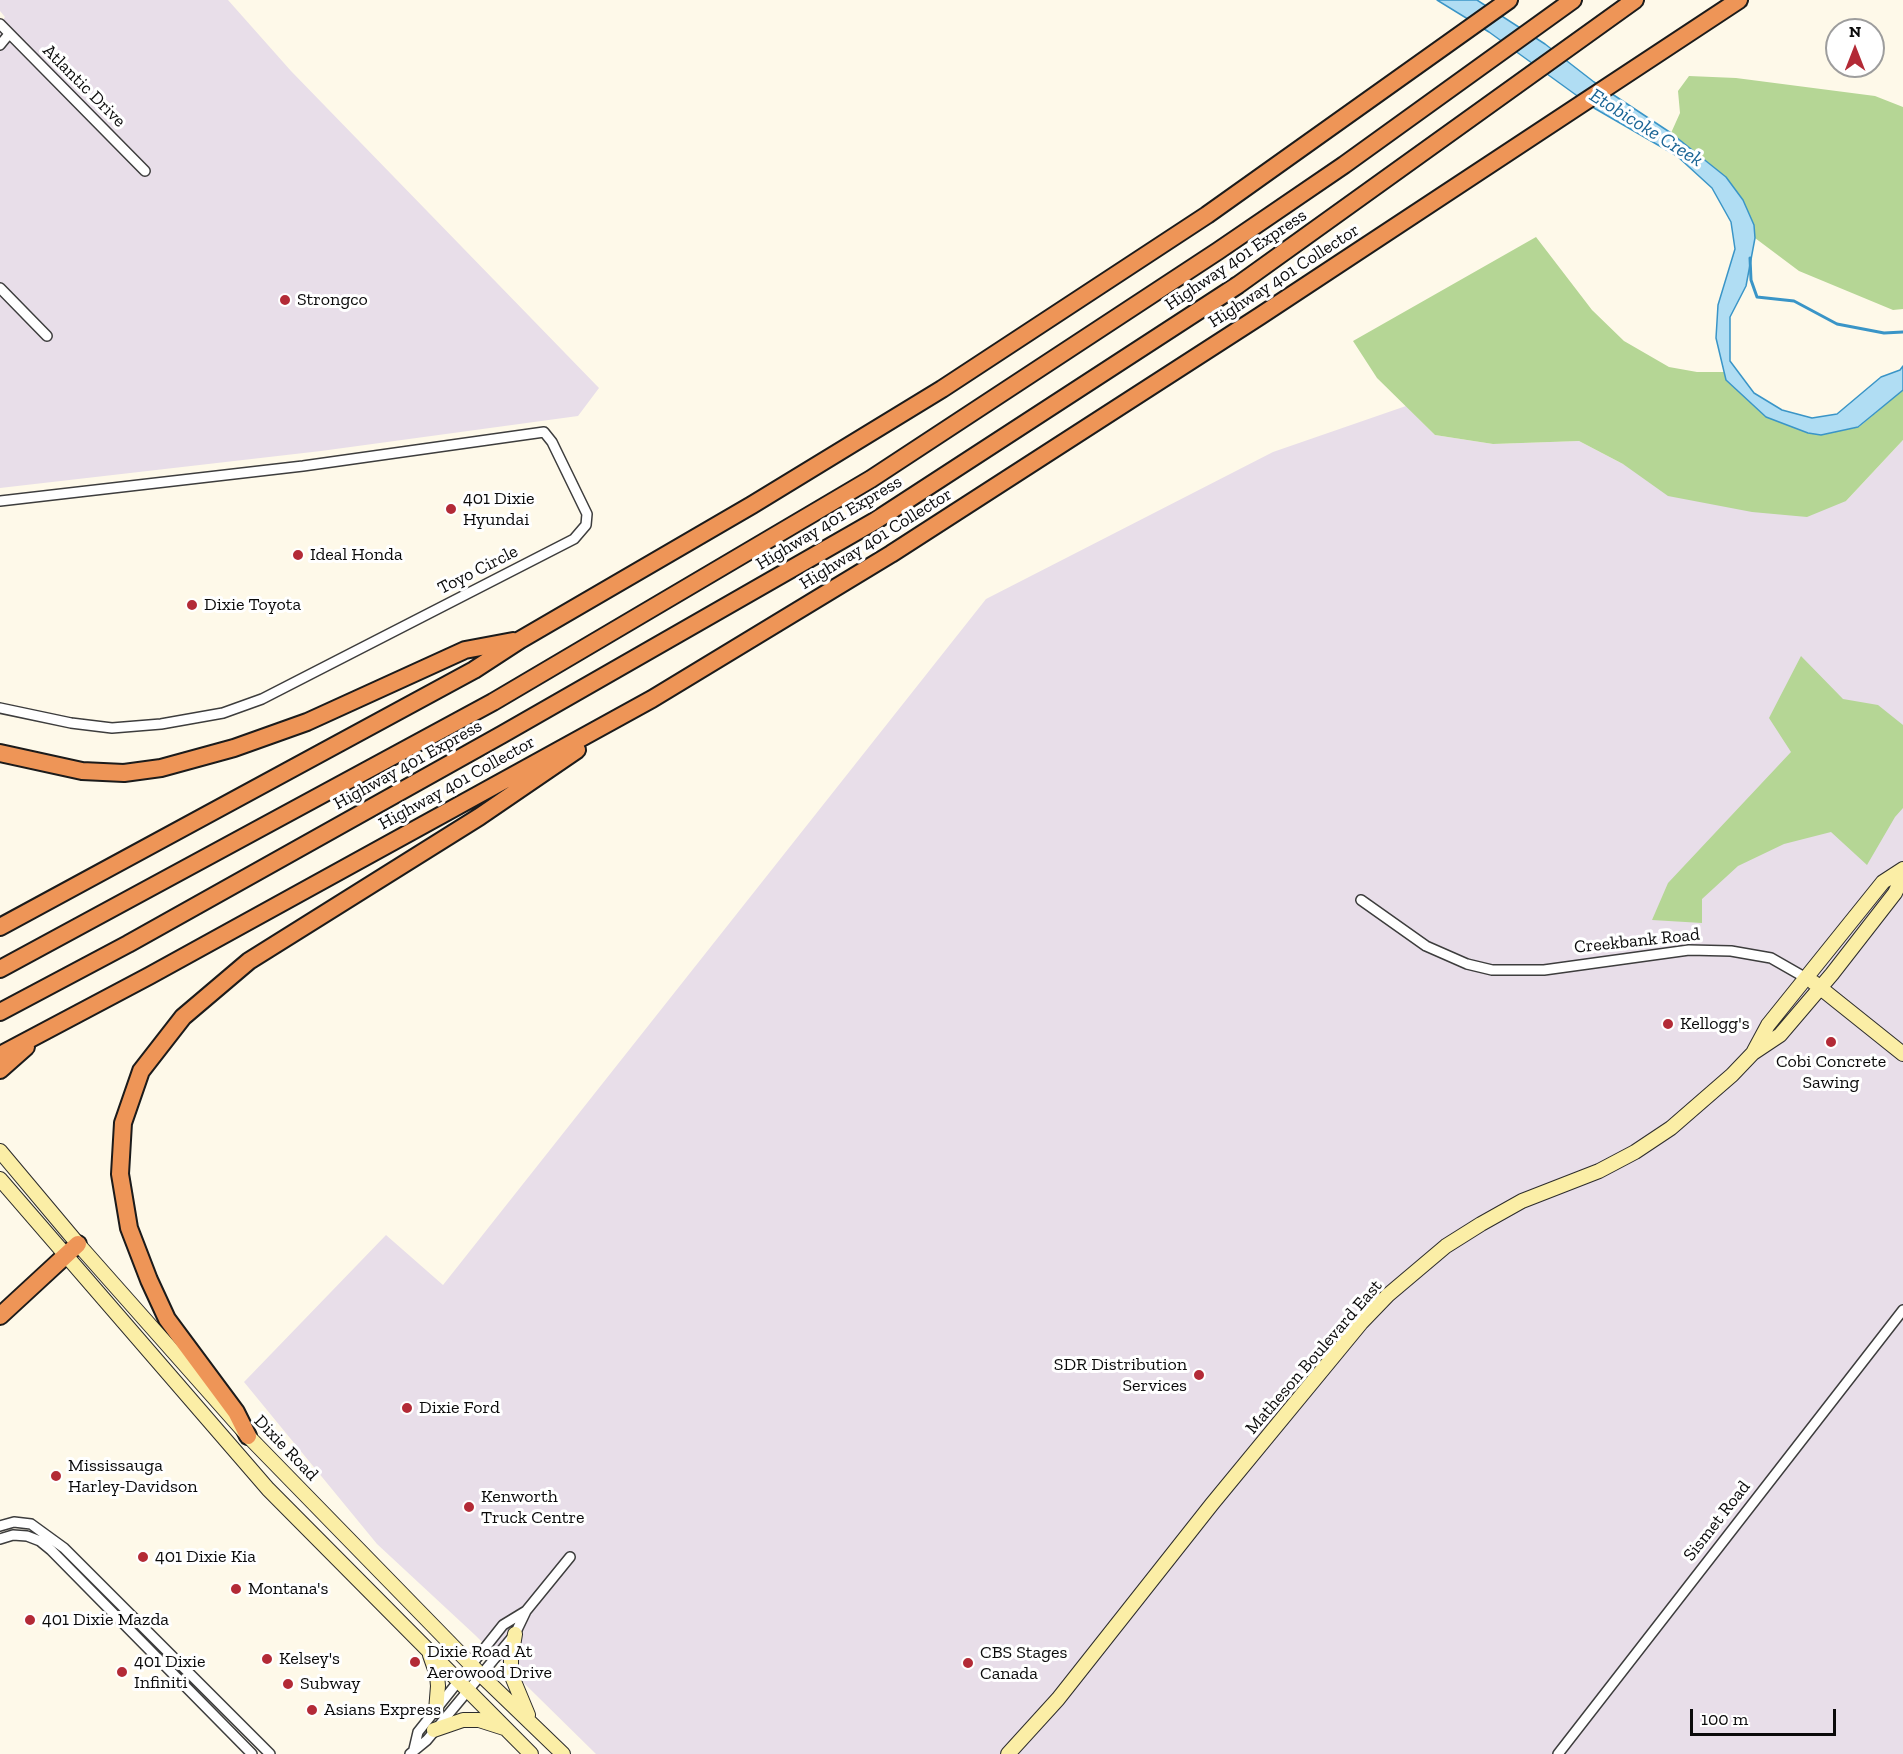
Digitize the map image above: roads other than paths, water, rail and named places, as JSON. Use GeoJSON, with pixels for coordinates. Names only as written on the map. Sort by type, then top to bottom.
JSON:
{"type":"FeatureCollection","features":[{"type":"Feature","properties":{"kind":"highway"},"geometry":{"type":"LineString","coordinates":[[0,927],[474,670],[520,640],[752,506],[942,389],[1207,215],[1509,0]]}},
{"type":"Feature","properties":{"kind":"highway","name":"Highway 401 Express"},"geometry":{"type":"LineString","coordinates":[[0,1012],[264,868],[875,521],[1238,285],[1635,0]]}},
{"type":"Feature","properties":{"kind":"highway","name":"Highway 401 Collector"},"geometry":{"type":"LineString","coordinates":[[0,1055],[150,976],[652,699],[900,548],[1250,322],[1738,0]]}},
{"type":"Feature","properties":{"kind":"highway","name":"Highway 401 Express"},"geometry":{"type":"LineString","coordinates":[[0,969],[493,702],[871,479],[1218,251],[1344,165],[1568,3]]}},
{"type":"Feature","properties":{"kind":"highway"},"geometry":{"type":"LineString","coordinates":[[0,753],[82,771],[124,773],[161,768],[234,748],[307,722],[465,650],[520,640]]}},
{"type":"Feature","properties":{"kind":"highway"},"geometry":{"type":"LineString","coordinates":[[248,1436],[236,1412],[167,1319],[129,1228],[120,1174],[123,1123],[141,1071],[183,1017],[249,961],[479,817],[652,699]]}},
{"type":"Feature","properties":{"kind":"highway"},"geometry":{"type":"LineString","coordinates":[[0,1071],[38,1035]]}},
{"type":"Feature","properties":{"kind":"highway"},"geometry":{"type":"LineString","coordinates":[[0,1316],[78,1244]]}},
{"type":"Feature","properties":{"kind":"main road","name":"Matheson Boulevard East"},"geometry":{"type":"LineString","coordinates":[[1753,1053],[1768,1025],[1883,882],[1903,869]]}},
{"type":"Feature","properties":{"kind":"main road","name":"Matheson Boulevard East"},"geometry":{"type":"LineString","coordinates":[[1008,1754],[1058,1699],[1212,1504],[1361,1323],[1388,1295],[1446,1246],[1481,1224],[1522,1201],[1599,1171],[1635,1152],[1671,1128],[1732,1075],[1753,1053],[1780,1035],[1895,893],[1903,876]]}},
{"type":"Feature","properties":{"kind":"main road","name":"Creekbank Road"},"geometry":{"type":"LineString","coordinates":[[1806,978],[1903,1054]]}},
{"type":"Feature","properties":{"kind":"main road","name":"Dixie Road"},"geometry":{"type":"LineString","coordinates":[[0,1151],[78,1244],[248,1436],[476,1670],[562,1754]]}},
{"type":"Feature","properties":{"kind":"main road"},"geometry":{"type":"LineString","coordinates":[[0,1179],[268,1489],[531,1754]]}},
{"type":"Feature","properties":{"kind":"main road"},"geometry":{"type":"LineString","coordinates":[[515,1634],[511,1674],[533,1725]]}},
{"type":"Feature","properties":{"kind":"main road"},"geometry":{"type":"LineString","coordinates":[[428,1650],[437,1675],[439,1690],[436,1711]]}},
{"type":"Feature","properties":{"kind":"main road"},"geometry":{"type":"LineString","coordinates":[[434,1730],[463,1720],[479,1720],[506,1729]]}},
{"type":"Feature","properties":{"kind":"street","name":"Atlantic Drive"},"geometry":{"type":"LineString","coordinates":[[0,24],[145,171]]}},
{"type":"Feature","properties":{"kind":"street"},"geometry":{"type":"LineString","coordinates":[[0,45],[9,34]]}},
{"type":"Feature","properties":{"kind":"street"},"geometry":{"type":"LineString","coordinates":[[0,288],[46,336]]}},
{"type":"Feature","properties":{"kind":"street","name":"Toyo Circle"},"geometry":{"type":"LineString","coordinates":[[0,501],[303,466],[544,432],[552,441],[587,514],[586,525],[574,539],[262,699],[222,713],[161,724],[112,728],[70,723],[0,708]]}},
{"type":"Feature","properties":{"kind":"street","name":"Creekbank Road"},"geometry":{"type":"LineString","coordinates":[[1361,900],[1426,946],[1467,964],[1492,970],[1544,970],[1689,950],[1722,951],[1772,958],[1806,978]]}},
{"type":"Feature","properties":{"kind":"street","name":"Sismet Road"},"geometry":{"type":"LineString","coordinates":[[1558,1754],[1903,1310]]}},
{"type":"Feature","properties":{"kind":"street"},"geometry":{"type":"LineString","coordinates":[[0,1526],[14,1522],[31,1524],[64,1548],[270,1754]]}},
{"type":"Feature","properties":{"kind":"street"},"geometry":{"type":"LineString","coordinates":[[0,1539],[13,1535],[27,1536],[40,1541],[51,1550],[252,1754]]}},
{"type":"Feature","properties":{"kind":"street"},"geometry":{"type":"LineString","coordinates":[[476,1670],[515,1634],[526,1611],[570,1557]]}},
{"type":"Feature","properties":{"kind":"street"},"geometry":{"type":"LineString","coordinates":[[412,1751],[427,1740],[504,1625],[526,1611]]}},
{"type":"Feature","properties":{"kind":"street"},"geometry":{"type":"LineString","coordinates":[[412,1751],[418,1732],[436,1711],[463,1686]]}},
{"type":"Feature","properties":{"kind":"water","name":"Etobicoke Creek"},"geometry":{"type":"Polygon","coordinates":[[[1437,0],[1477,0],[1545,44],[1594,82],[1671,133],[1726,177],[1743,200],[1754,225],[1755,238],[1746,286],[1730,317],[1730,361],[1754,393],[1782,410],[1812,418],[1837,414],[1881,377],[1900,370],[1903,366],[1903,390],[1858,427],[1821,435],[1808,433],[1766,417],[1726,380],[1716,338],[1718,305],[1735,249],[1731,222],[1712,188],[1677,156],[1594,108],[1489,32],[1437,0]]]}},
{"type":"Feature","properties":{"kind":"waterway"},"geometry":{"type":"LineString","coordinates":[[1750,258],[1751,280],[1757,297],[1794,301],[1837,324],[1884,333],[1903,332]]}},
{"type":"Feature","properties":{"kind":"place","name":"Strongco"},"geometry":{"type":"Point","coordinates":[285,300]}},
{"type":"Feature","properties":{"kind":"place","name":"401 Dixie Hyundai"},"geometry":{"type":"Point","coordinates":[451,509]}},
{"type":"Feature","properties":{"kind":"place","name":"Ideal Honda"},"geometry":{"type":"Point","coordinates":[298,555]}},
{"type":"Feature","properties":{"kind":"place","name":"Dixie Toyota"},"geometry":{"type":"Point","coordinates":[192,605]}},
{"type":"Feature","properties":{"kind":"place","name":"Kellogg's"},"geometry":{"type":"Point","coordinates":[1668,1024]}},
{"type":"Feature","properties":{"kind":"place","name":"Cobi Concrete Sawing"},"geometry":{"type":"Point","coordinates":[1831,1042]}},
{"type":"Feature","properties":{"kind":"place","name":"SDR Distribution Services"},"geometry":{"type":"Point","coordinates":[1199,1375]}},
{"type":"Feature","properties":{"kind":"place","name":"Dixie Ford"},"geometry":{"type":"Point","coordinates":[407,1408]}},
{"type":"Feature","properties":{"kind":"place","name":"Mississauga Harley-Davidson"},"geometry":{"type":"Point","coordinates":[56,1476]}},
{"type":"Feature","properties":{"kind":"place","name":"Kenworth Truck Centre"},"geometry":{"type":"Point","coordinates":[469,1507]}},
{"type":"Feature","properties":{"kind":"place","name":"401 Dixie Kia"},"geometry":{"type":"Point","coordinates":[143,1557]}},
{"type":"Feature","properties":{"kind":"place","name":"Montana's"},"geometry":{"type":"Point","coordinates":[236,1589]}},
{"type":"Feature","properties":{"kind":"place","name":"401 Dixie Mazda"},"geometry":{"type":"Point","coordinates":[30,1620]}},
{"type":"Feature","properties":{"kind":"place","name":"Kelsey's"},"geometry":{"type":"Point","coordinates":[267,1659]}},
{"type":"Feature","properties":{"kind":"place","name":"Dixie Road At Aerowood Drive"},"geometry":{"type":"Point","coordinates":[415,1662]}},
{"type":"Feature","properties":{"kind":"place","name":"CBS Stages Canada"},"geometry":{"type":"Point","coordinates":[968,1663]}},
{"type":"Feature","properties":{"kind":"place","name":"401 Dixie Infiniti"},"geometry":{"type":"Point","coordinates":[122,1672]}},
{"type":"Feature","properties":{"kind":"place","name":"Subway"},"geometry":{"type":"Point","coordinates":[288,1684]}},
{"type":"Feature","properties":{"kind":"place","name":"Asians Express"},"geometry":{"type":"Point","coordinates":[312,1710]}}]}
